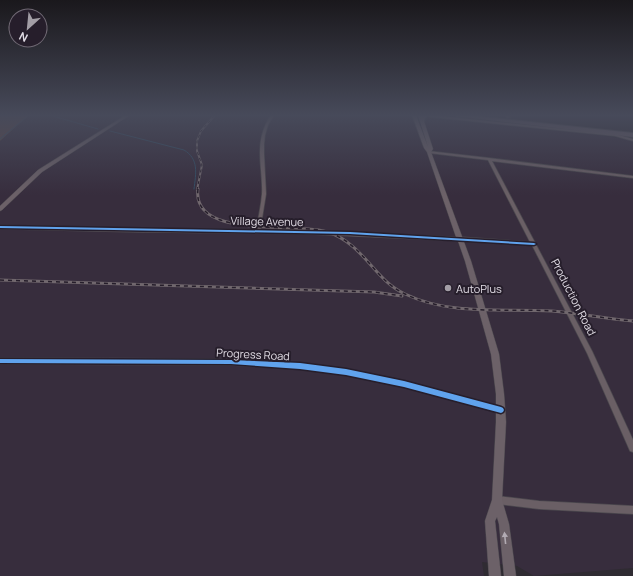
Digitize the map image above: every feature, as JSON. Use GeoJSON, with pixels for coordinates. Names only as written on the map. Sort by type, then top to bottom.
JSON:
{"type":"FeatureCollection","features":[{"type":"Feature","properties":{"kind":"street"},"geometry":{"type":"LineString","coordinates":[[0,208],[22,186],[85,142]]}},
{"type":"Feature","properties":{"kind":"street"},"geometry":{"type":"LineString","coordinates":[[258,231],[264,194],[262,142]]}},
{"type":"Feature","properties":{"kind":"street"},"geometry":{"type":"LineString","coordinates":[[424,142],[429,152],[460,239],[487,322],[495,354],[501,410],[497,500],[490,521],[495,576]]}},
{"type":"Feature","properties":{"kind":"street"},"geometry":{"type":"LineString","coordinates":[[429,152],[431,149],[430,142]]}},
{"type":"Feature","properties":{"kind":"street"},"geometry":{"type":"LineString","coordinates":[[429,152],[633,177]]}},
{"type":"Feature","properties":{"kind":"street","name":"Production Road"},"geometry":{"type":"LineString","coordinates":[[489,160],[590,353],[633,448]]}},
{"type":"Feature","properties":{"kind":"street","name":"Village Avenue"},"geometry":{"type":"LineString","coordinates":[[0,227],[89,230],[343,233],[534,244]]}},
{"type":"Feature","properties":{"kind":"street","name":"Progress Road"},"geometry":{"type":"LineString","coordinates":[[0,361],[231,362],[300,366],[346,372],[402,383],[501,410]]}},
{"type":"Feature","properties":{"kind":"street"},"geometry":{"type":"LineString","coordinates":[[497,500],[574,507],[633,510]]}},
{"type":"Feature","properties":{"kind":"street"},"geometry":{"type":"LineString","coordinates":[[497,500],[504,524],[510,576]]}},
{"type":"Feature","properties":{"kind":"shaded area"},"geometry":{"type":"Polygon","coordinates":[[[0,142],[633,142],[633,568],[534,576],[517,566],[482,562],[484,576],[0,576],[0,142]]]}},
{"type":"Feature","properties":{"kind":"waterway"},"geometry":{"type":"LineString","coordinates":[[152,142],[184,150],[189,154],[194,162],[196,172],[194,189]]}},
{"type":"Feature","properties":{"kind":"railway"},"geometry":{"type":"LineString","coordinates":[[197,142],[197,151],[202,165],[197,190]]}},
{"type":"Feature","properties":{"kind":"railway"},"geometry":{"type":"LineString","coordinates":[[198,189],[200,205],[211,216],[228,222],[250,226],[314,229],[328,232],[341,238],[360,253],[394,288],[423,301],[440,306],[477,310],[552,311],[633,321]]}},
{"type":"Feature","properties":{"kind":"railway"},"geometry":{"type":"LineString","coordinates":[[0,280],[374,292],[402,296]]}},
{"type":"Feature","properties":{"kind":"cycle path"},"geometry":{"type":"LineString","coordinates":[[0,227],[350,233],[534,244]]}},
{"type":"Feature","properties":{"kind":"cycle path"},"geometry":{"type":"LineString","coordinates":[[0,361],[231,362],[300,366],[346,372],[404,384],[501,410]]}},
{"type":"Feature","properties":{"kind":"place","name":"AutoPlus"},"geometry":{"type":"Point","coordinates":[448,288]}}]}
